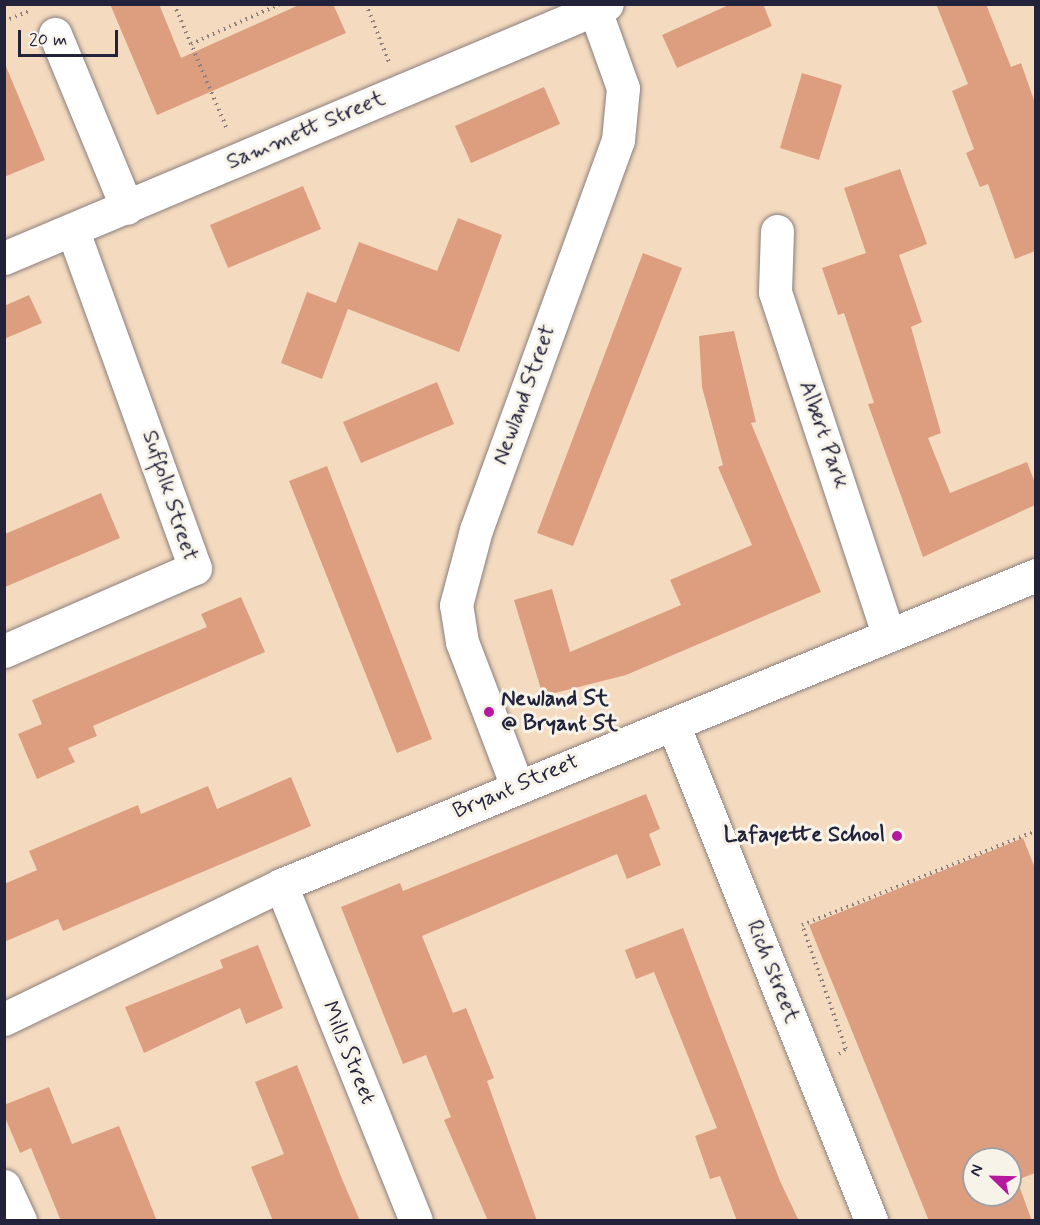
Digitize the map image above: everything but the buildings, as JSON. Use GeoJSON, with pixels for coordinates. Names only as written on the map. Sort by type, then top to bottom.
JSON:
{"type":"FeatureCollection","features":[{"type":"Feature","properties":{"kind":"street","name":"Sammett Street"},"geometry":{"type":"LineString","coordinates":[[4,258],[73,231],[599,6]]}},
{"type":"Feature","properties":{"kind":"street","name":"Newland Street"},"geometry":{"type":"LineString","coordinates":[[517,786],[460,636],[456,605],[476,530],[618,141],[623,88],[599,6]]}},
{"type":"Feature","properties":{"kind":"street"},"geometry":{"type":"LineString","coordinates":[[55,34],[127,208]]}},
{"type":"Feature","properties":{"kind":"street","name":"Suffolk Street"},"geometry":{"type":"LineString","coordinates":[[4,651],[195,568],[73,231]]}},
{"type":"Feature","properties":{"kind":"street","name":"Albert Park"},"geometry":{"type":"LineString","coordinates":[[777,231],[775,292],[889,636]]}},
{"type":"Feature","properties":{"kind":"street","name":"Bryant Street"},"geometry":{"type":"LineString","coordinates":[[4,1019],[281,885],[517,786],[1035,575]]}},
{"type":"Feature","properties":{"kind":"street","name":"Rich Street"},"geometry":{"type":"LineString","coordinates":[[673,724],[871,1221]]}},
{"type":"Feature","properties":{"kind":"street","name":"Mills Street"},"geometry":{"type":"LineString","coordinates":[[281,885],[416,1221]]}},
{"type":"Feature","properties":{"kind":"street"},"geometry":{"type":"LineString","coordinates":[[4,1186],[20,1221]]}},
{"type":"Feature","properties":{"kind":"path"},"geometry":{"type":"LineString","coordinates":[[174,4],[240,160]]}},
{"type":"Feature","properties":{"kind":"path"},"geometry":{"type":"LineString","coordinates":[[190,44],[280,4]]}},
{"type":"Feature","properties":{"kind":"path"},"geometry":{"type":"LineString","coordinates":[[366,4],[401,90]]}},
{"type":"Feature","properties":{"kind":"path"},"geometry":{"type":"LineString","coordinates":[[4,21],[34,9]]}},
{"type":"Feature","properties":{"kind":"path"},"geometry":{"type":"LineString","coordinates":[[838,1055],[846,1049],[802,925],[1035,831]]}},
{"type":"Feature","properties":{"kind":"place","name":"Newland St @ Bryant St"},"geometry":{"type":"Point","coordinates":[489,712]}},
{"type":"Feature","properties":{"kind":"place","name":"Lafayette School"},"geometry":{"type":"Point","coordinates":[897,836]}}]}
